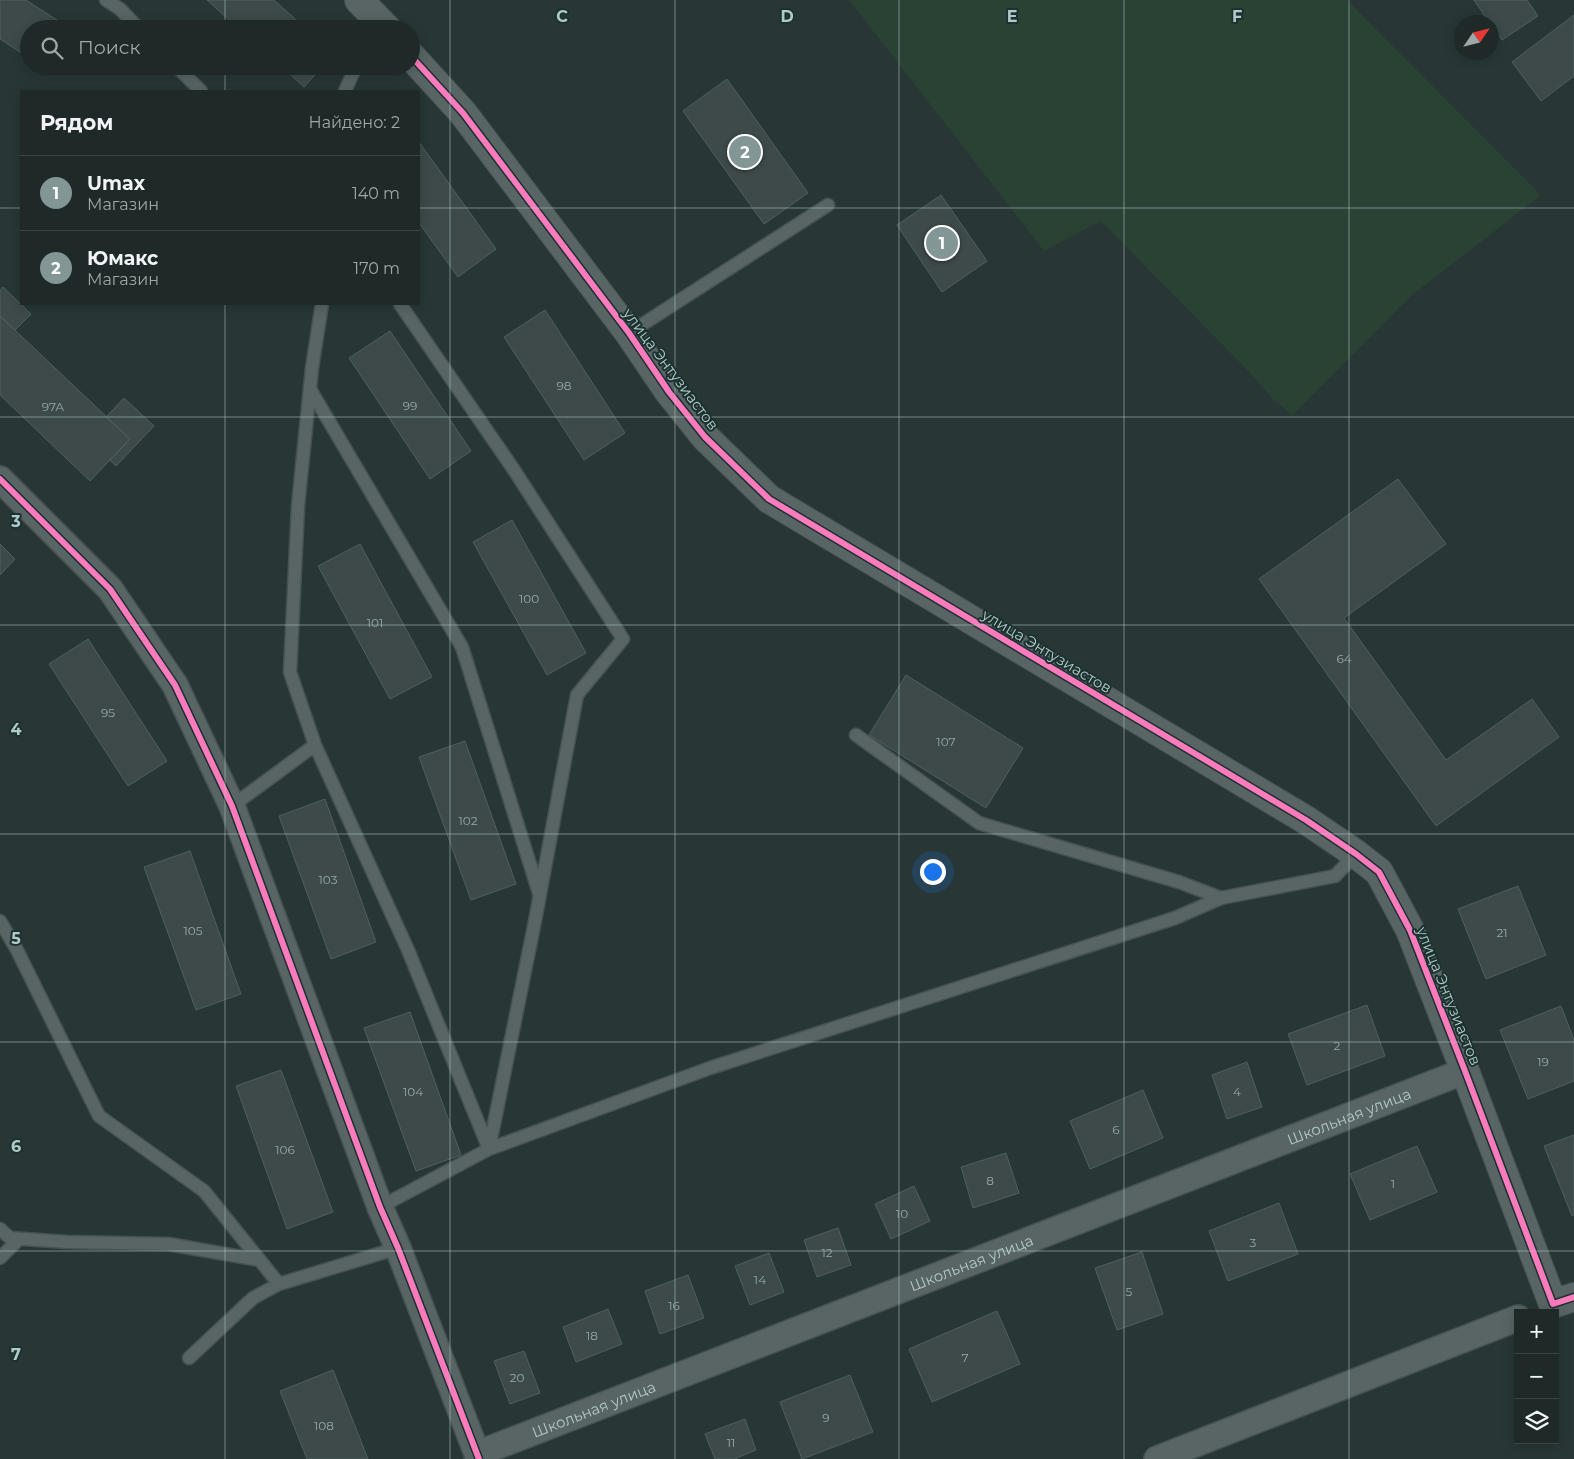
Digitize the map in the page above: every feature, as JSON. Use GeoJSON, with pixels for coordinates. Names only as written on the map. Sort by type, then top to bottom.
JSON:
{"type":"FeatureCollection","features":[{"type":"Feature","properties":{"kind":"street","name":"улица Энтузиастов"},"geometry":{"type":"LineString","coordinates":[[420,66],[463,113],[629,333],[669,392],[705,437],[769,499],[1306,820],[1379,872],[1410,930],[1553,1305]]}},
{"type":"Feature","properties":{"kind":"street"},"geometry":{"type":"LineString","coordinates":[[0,479],[110,589],[175,685],[232,806],[380,1207],[398,1248],[478,1456]]}},
{"type":"Feature","properties":{"kind":"street","name":"Школьная улица"},"geometry":{"type":"LineString","coordinates":[[478,1456],[1465,1071]]}},
{"type":"Feature","properties":{"kind":"street"},"geometry":{"type":"LineString","coordinates":[[1157,1459],[1514,1320]]}},
{"type":"Feature","properties":{"kind":"lane"},"geometry":{"type":"LineString","coordinates":[[106,0],[120,9],[130,20]]}},
{"type":"Feature","properties":{"kind":"lane"},"geometry":{"type":"LineString","coordinates":[[185,75],[200,90]]}},
{"type":"Feature","properties":{"kind":"lane"},"geometry":{"type":"LineString","coordinates":[[345,90],[352,75]]}},
{"type":"Feature","properties":{"kind":"lane"},"geometry":{"type":"LineString","coordinates":[[629,333],[828,205]]}},
{"type":"Feature","properties":{"kind":"lane"},"geometry":{"type":"LineString","coordinates":[[322,305],[310,389],[298,506],[290,672],[315,746],[408,950],[489,1149]]}},
{"type":"Feature","properties":{"kind":"lane"},"geometry":{"type":"LineString","coordinates":[[401,305],[514,470],[623,640],[577,695],[540,896],[489,1149]]}},
{"type":"Feature","properties":{"kind":"lane"},"geometry":{"type":"LineString","coordinates":[[310,389],[462,646],[540,896]]}},
{"type":"Feature","properties":{"kind":"lane"},"geometry":{"type":"LineString","coordinates":[[856,736],[979,823],[1180,882],[1221,898]]}},
{"type":"Feature","properties":{"kind":"lane"},"geometry":{"type":"LineString","coordinates":[[232,806],[315,746]]}},
{"type":"Feature","properties":{"kind":"lane"},"geometry":{"type":"LineString","coordinates":[[380,1207],[489,1149],[710,1068],[1176,918],[1221,898],[1334,876],[1356,854]]}},
{"type":"Feature","properties":{"kind":"lane"},"geometry":{"type":"LineString","coordinates":[[0,921],[17,950],[99,1116],[204,1191],[279,1284]]}},
{"type":"Feature","properties":{"kind":"lane"},"geometry":{"type":"LineString","coordinates":[[0,1228],[10,1238],[168,1244],[260,1260]]}},
{"type":"Feature","properties":{"kind":"lane"},"geometry":{"type":"LineString","coordinates":[[0,1258],[19,1239]]}},
{"type":"Feature","properties":{"kind":"lane"},"geometry":{"type":"LineString","coordinates":[[188,1358],[252,1298],[279,1284],[398,1248]]}},
{"type":"Feature","properties":{"kind":"green space"},"geometry":{"type":"Polygon","coordinates":[[[849,0],[1347,0],[1541,195],[1411,296],[1292,416],[1278,402],[1276,403],[1252,375],[1101,221],[1044,251],[849,0]]]}},
{"type":"Feature","properties":{"kind":"building"},"geometry":{"type":"Polygon","coordinates":[[[0,0],[26,0],[57,20],[20,20],[20,52],[0,39],[0,0]]]}},
{"type":"Feature","properties":{"kind":"building"},"geometry":{"type":"Polygon","coordinates":[[[207,0],[274,0],[296,20],[229,20],[207,0]]]}},
{"type":"Feature","properties":{"kind":"building"},"geometry":{"type":"Polygon","coordinates":[[[1474,0],[1527,0],[1538,16],[1502,40],[1499,36],[1499,15],[1484,15],[1474,0]]]}},
{"type":"Feature","properties":{"kind":"building"},"geometry":{"type":"Polygon","coordinates":[[[1574,15],[1574,76],[1541,101],[1512,62],[1574,15]]]}},
{"type":"Feature","properties":{"kind":"building"},"geometry":{"type":"Polygon","coordinates":[[[291,75],[315,75],[304,87],[291,75]]]}},
{"type":"Feature","properties":{"kind":"building"},"geometry":{"type":"Polygon","coordinates":[[[727,79],[808,193],[764,224],[683,111],[727,79]]]}},
{"type":"Feature","properties":{"kind":"building"},"geometry":{"type":"Polygon","coordinates":[[[420,143],[496,249],[458,277],[420,224],[420,143]]]}},
{"type":"Feature","properties":{"kind":"building"},"geometry":{"type":"Polygon","coordinates":[[[941,195],[987,261],[942,292],[897,225],[941,195]]]}},
{"type":"Feature","properties":{"kind":"building"},"geometry":{"type":"Polygon","coordinates":[[[3,287],[31,314],[15,330],[0,316],[0,291],[3,287]]]}},
{"type":"Feature","properties":{"kind":"building"},"geometry":{"type":"Polygon","coordinates":[[[545,310],[625,433],[584,460],[504,337],[545,310]]]}},
{"type":"Feature","properties":{"kind":"building"},"geometry":{"type":"Polygon","coordinates":[[[0,316],[130,439],[90,481],[0,395],[0,316]]]}},
{"type":"Feature","properties":{"kind":"building"},"geometry":{"type":"Polygon","coordinates":[[[390,331],[471,451],[430,479],[349,358],[390,331]]]}},
{"type":"Feature","properties":{"kind":"building"},"geometry":{"type":"Polygon","coordinates":[[[124,398],[154,426],[116,466],[110,460],[130,439],[106,417],[124,398]]]}},
{"type":"Feature","properties":{"kind":"building"},"geometry":{"type":"Polygon","coordinates":[[[1398,479],[1446,544],[1344,618],[1446,760],[1532,699],[1559,737],[1436,826],[1259,579],[1398,479]]]}},
{"type":"Feature","properties":{"kind":"building"},"geometry":{"type":"Polygon","coordinates":[[[512,520],[586,653],[547,675],[473,542],[512,520]]]}},
{"type":"Feature","properties":{"kind":"building"},"geometry":{"type":"Polygon","coordinates":[[[0,544],[15,559],[0,575],[0,544]]]}},
{"type":"Feature","properties":{"kind":"building"},"geometry":{"type":"Polygon","coordinates":[[[360,544],[432,677],[390,699],[318,566],[360,544]]]}},
{"type":"Feature","properties":{"kind":"building"},"geometry":{"type":"Polygon","coordinates":[[[88,639],[167,761],[128,786],[49,664],[88,639]]]}},
{"type":"Feature","properties":{"kind":"building"},"geometry":{"type":"Polygon","coordinates":[[[906,675],[1023,748],[986,808],[869,735],[906,675]]]}},
{"type":"Feature","properties":{"kind":"building"},"geometry":{"type":"Polygon","coordinates":[[[465,741],[516,884],[471,900],[419,757],[465,741]]]}},
{"type":"Feature","properties":{"kind":"building"},"geometry":{"type":"Polygon","coordinates":[[[325,799],[376,942],[331,959],[279,816],[325,799]]]}},
{"type":"Feature","properties":{"kind":"building"},"geometry":{"type":"Polygon","coordinates":[[[190,851],[241,994],[196,1010],[144,867],[190,851]]]}},
{"type":"Feature","properties":{"kind":"building"},"geometry":{"type":"Polygon","coordinates":[[[1518,886],[1546,955],[1486,979],[1458,909],[1518,886]]]}},
{"type":"Feature","properties":{"kind":"building"},"geometry":{"type":"Polygon","coordinates":[[[1367,1005],[1385,1056],[1307,1085],[1288,1034],[1367,1005]]]}},
{"type":"Feature","properties":{"kind":"building"},"geometry":{"type":"Polygon","coordinates":[[[1561,1006],[1574,1040],[1574,1081],[1528,1099],[1500,1030],[1561,1006]]]}},
{"type":"Feature","properties":{"kind":"building"},"geometry":{"type":"Polygon","coordinates":[[[410,1012],[461,1155],[416,1171],[364,1028],[410,1012]]]}},
{"type":"Feature","properties":{"kind":"building"},"geometry":{"type":"Polygon","coordinates":[[[1247,1062],[1262,1107],[1227,1119],[1212,1075],[1247,1062]]]}},
{"type":"Feature","properties":{"kind":"building"},"geometry":{"type":"Polygon","coordinates":[[[281,1070],[333,1212],[287,1229],[236,1086],[281,1070]]]}},
{"type":"Feature","properties":{"kind":"building"},"geometry":{"type":"Polygon","coordinates":[[[1143,1090],[1163,1138],[1090,1169],[1070,1121],[1143,1090]]]}},
{"type":"Feature","properties":{"kind":"building"},"geometry":{"type":"Polygon","coordinates":[[[1574,1135],[1574,1215],[1572,1216],[1544,1146],[1574,1135]]]}},
{"type":"Feature","properties":{"kind":"building"},"geometry":{"type":"Polygon","coordinates":[[[1417,1146],[1437,1192],[1370,1220],[1350,1174],[1417,1146]]]}},
{"type":"Feature","properties":{"kind":"building"},"geometry":{"type":"Polygon","coordinates":[[[1006,1153],[1019,1193],[973,1208],[961,1167],[1006,1153]]]}},
{"type":"Feature","properties":{"kind":"building"},"geometry":{"type":"Polygon","coordinates":[[[914,1186],[930,1221],[891,1239],[875,1204],[914,1186]]]}},
{"type":"Feature","properties":{"kind":"building"},"geometry":{"type":"Polygon","coordinates":[[[1279,1203],[1298,1254],[1228,1281],[1209,1231],[1279,1203]]]}},
{"type":"Feature","properties":{"kind":"building"},"geometry":{"type":"Polygon","coordinates":[[[838,1228],[851,1265],[817,1277],[804,1240],[838,1228]]]}},
{"type":"Feature","properties":{"kind":"building"},"geometry":{"type":"Polygon","coordinates":[[[1142,1252],[1163,1314],[1117,1330],[1095,1268],[1142,1252]]]}},
{"type":"Feature","properties":{"kind":"building"},"geometry":{"type":"Polygon","coordinates":[[[769,1253],[784,1292],[750,1305],[735,1266],[769,1253]]]}},
{"type":"Feature","properties":{"kind":"building"},"geometry":{"type":"Polygon","coordinates":[[[688,1275],[704,1318],[660,1334],[645,1291],[688,1275]]]}},
{"type":"Feature","properties":{"kind":"building"},"geometry":{"type":"Polygon","coordinates":[[[608,1309],[622,1344],[576,1362],[563,1327],[608,1309]]]}},
{"type":"Feature","properties":{"kind":"building"},"geometry":{"type":"Polygon","coordinates":[[[997,1311],[1020,1364],[932,1402],[909,1349],[997,1311]]]}},
{"type":"Feature","properties":{"kind":"building"},"geometry":{"type":"Polygon","coordinates":[[[524,1351],[540,1393],[510,1404],[494,1361],[524,1351]]]}},
{"type":"Feature","properties":{"kind":"building"},"geometry":{"type":"Polygon","coordinates":[[[333,1370],[368,1459],[307,1459],[280,1391],[333,1370]]]}},
{"type":"Feature","properties":{"kind":"building"},"geometry":{"type":"Polygon","coordinates":[[[850,1375],[873,1432],[802,1459],[780,1402],[850,1375]]]}},
{"type":"Feature","properties":{"kind":"building"},"geometry":{"type":"Polygon","coordinates":[[[745,1419],[756,1450],[734,1459],[715,1459],[705,1434],[745,1419]]]}},
{"type":"Feature","properties":{"kind":"cycle path"},"geometry":{"type":"LineString","coordinates":[[420,66],[463,113],[629,333],[669,392],[705,437],[769,499],[1306,820],[1379,872],[1410,930],[1553,1304],[1574,1297]]}},
{"type":"Feature","properties":{"kind":"cycle path"},"geometry":{"type":"LineString","coordinates":[[0,479],[110,589],[175,685],[232,806],[380,1207],[398,1248],[479,1459]]}},
{"type":"Feature","properties":{"kind":"place","name":"Юмакс"},"geometry":{"type":"Point","coordinates":[745,152]}},
{"type":"Feature","properties":{"kind":"place","name":"Umax"},"geometry":{"type":"Point","coordinates":[942,243]}}]}
